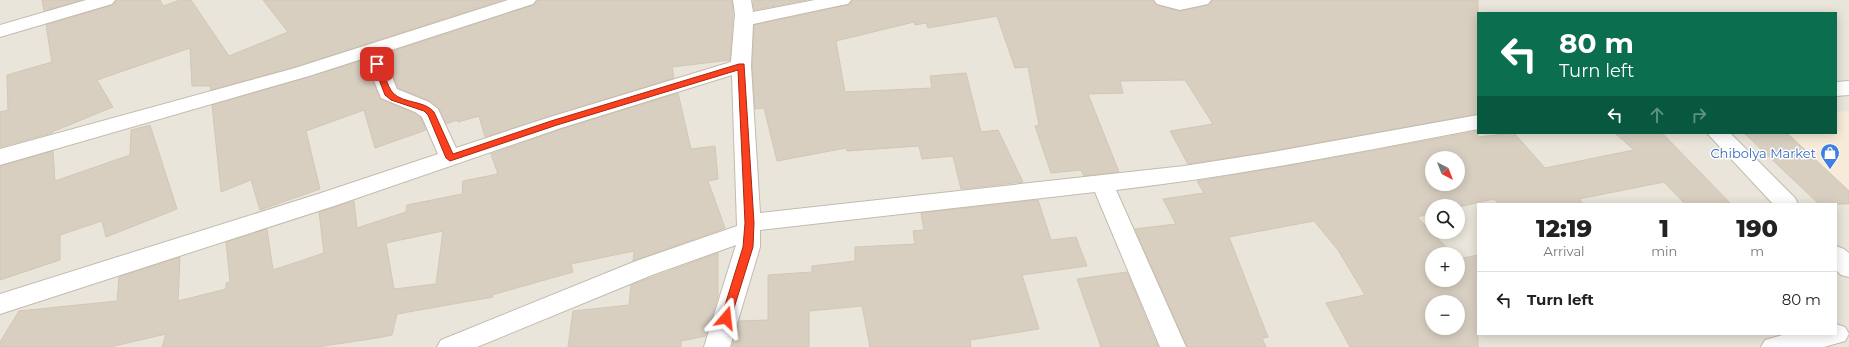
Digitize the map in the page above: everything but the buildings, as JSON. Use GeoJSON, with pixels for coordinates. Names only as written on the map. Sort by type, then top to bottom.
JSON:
{"type":"FeatureCollection","features":[{"type":"Feature","properties":{"kind":"street"},"geometry":{"type":"LineString","coordinates":[[0,31],[106,0]]}},
{"type":"Feature","properties":{"kind":"street"},"geometry":{"type":"LineString","coordinates":[[0,157],[302,72],[527,0]]}},
{"type":"Feature","properties":{"kind":"street"},"geometry":{"type":"LineString","coordinates":[[717,347],[748,247],[749,227],[742,66],[742,10],[842,0]]}},
{"type":"Feature","properties":{"kind":"street"},"geometry":{"type":"LineString","coordinates":[[1163,0],[1180,4],[1202,0]]}},
{"type":"Feature","properties":{"kind":"street"},"geometry":{"type":"LineString","coordinates":[[371,49],[388,93],[394,98],[427,109],[431,114],[450,158]]}},
{"type":"Feature","properties":{"kind":"street"},"geometry":{"type":"LineString","coordinates":[[0,304],[326,200],[554,123],[742,66]]}},
{"type":"Feature","properties":{"kind":"street"},"geometry":{"type":"LineString","coordinates":[[1837,89],[1849,88]]}},
{"type":"Feature","properties":{"kind":"street"},"geometry":{"type":"LineString","coordinates":[[450,347],[749,227],[1184,174],[1267,161],[1477,122]]}},
{"type":"Feature","properties":{"kind":"street"},"geometry":{"type":"LineString","coordinates":[[1719,134],[1786,203]]}},
{"type":"Feature","properties":{"kind":"street"},"geometry":{"type":"LineString","coordinates":[[1103,184],[1141,275],[1174,347]]}},
{"type":"Feature","properties":{"kind":"street"},"geometry":{"type":"LineString","coordinates":[[1837,256],[1849,268]]}},
{"type":"Feature","properties":{"kind":"street"},"geometry":{"type":"LineString","coordinates":[[1837,334],[1849,331]]}},
{"type":"Feature","properties":{"kind":"street"},"geometry":{"type":"LineString","coordinates":[[1774,347],[1831,335]]}},
{"type":"Feature","properties":{"kind":"shaded area"},"geometry":{"type":"Polygon","coordinates":[[[0,0],[1849,0],[1849,347],[0,347],[0,0]]]}},
{"type":"Feature","properties":{"kind":"shaded area","name":"Chibolya Market"},"geometry":{"type":"Polygon","coordinates":[[[1849,111],[1849,208],[1773,134],[1837,134],[1837,112],[1849,111]]]}},
{"type":"Feature","properties":{"kind":"place","name":"Chibolya Market"},"geometry":{"type":"Point","coordinates":[1830,170]}},
{"type":"Feature","properties":{"kind":"route"},"geometry":{"type":"LineString","coordinates":[[377,64],[388,93],[394,98],[427,109],[431,114],[450,158],[554,123],[742,66],[749,223],[748,247],[726,318]]}}]}
